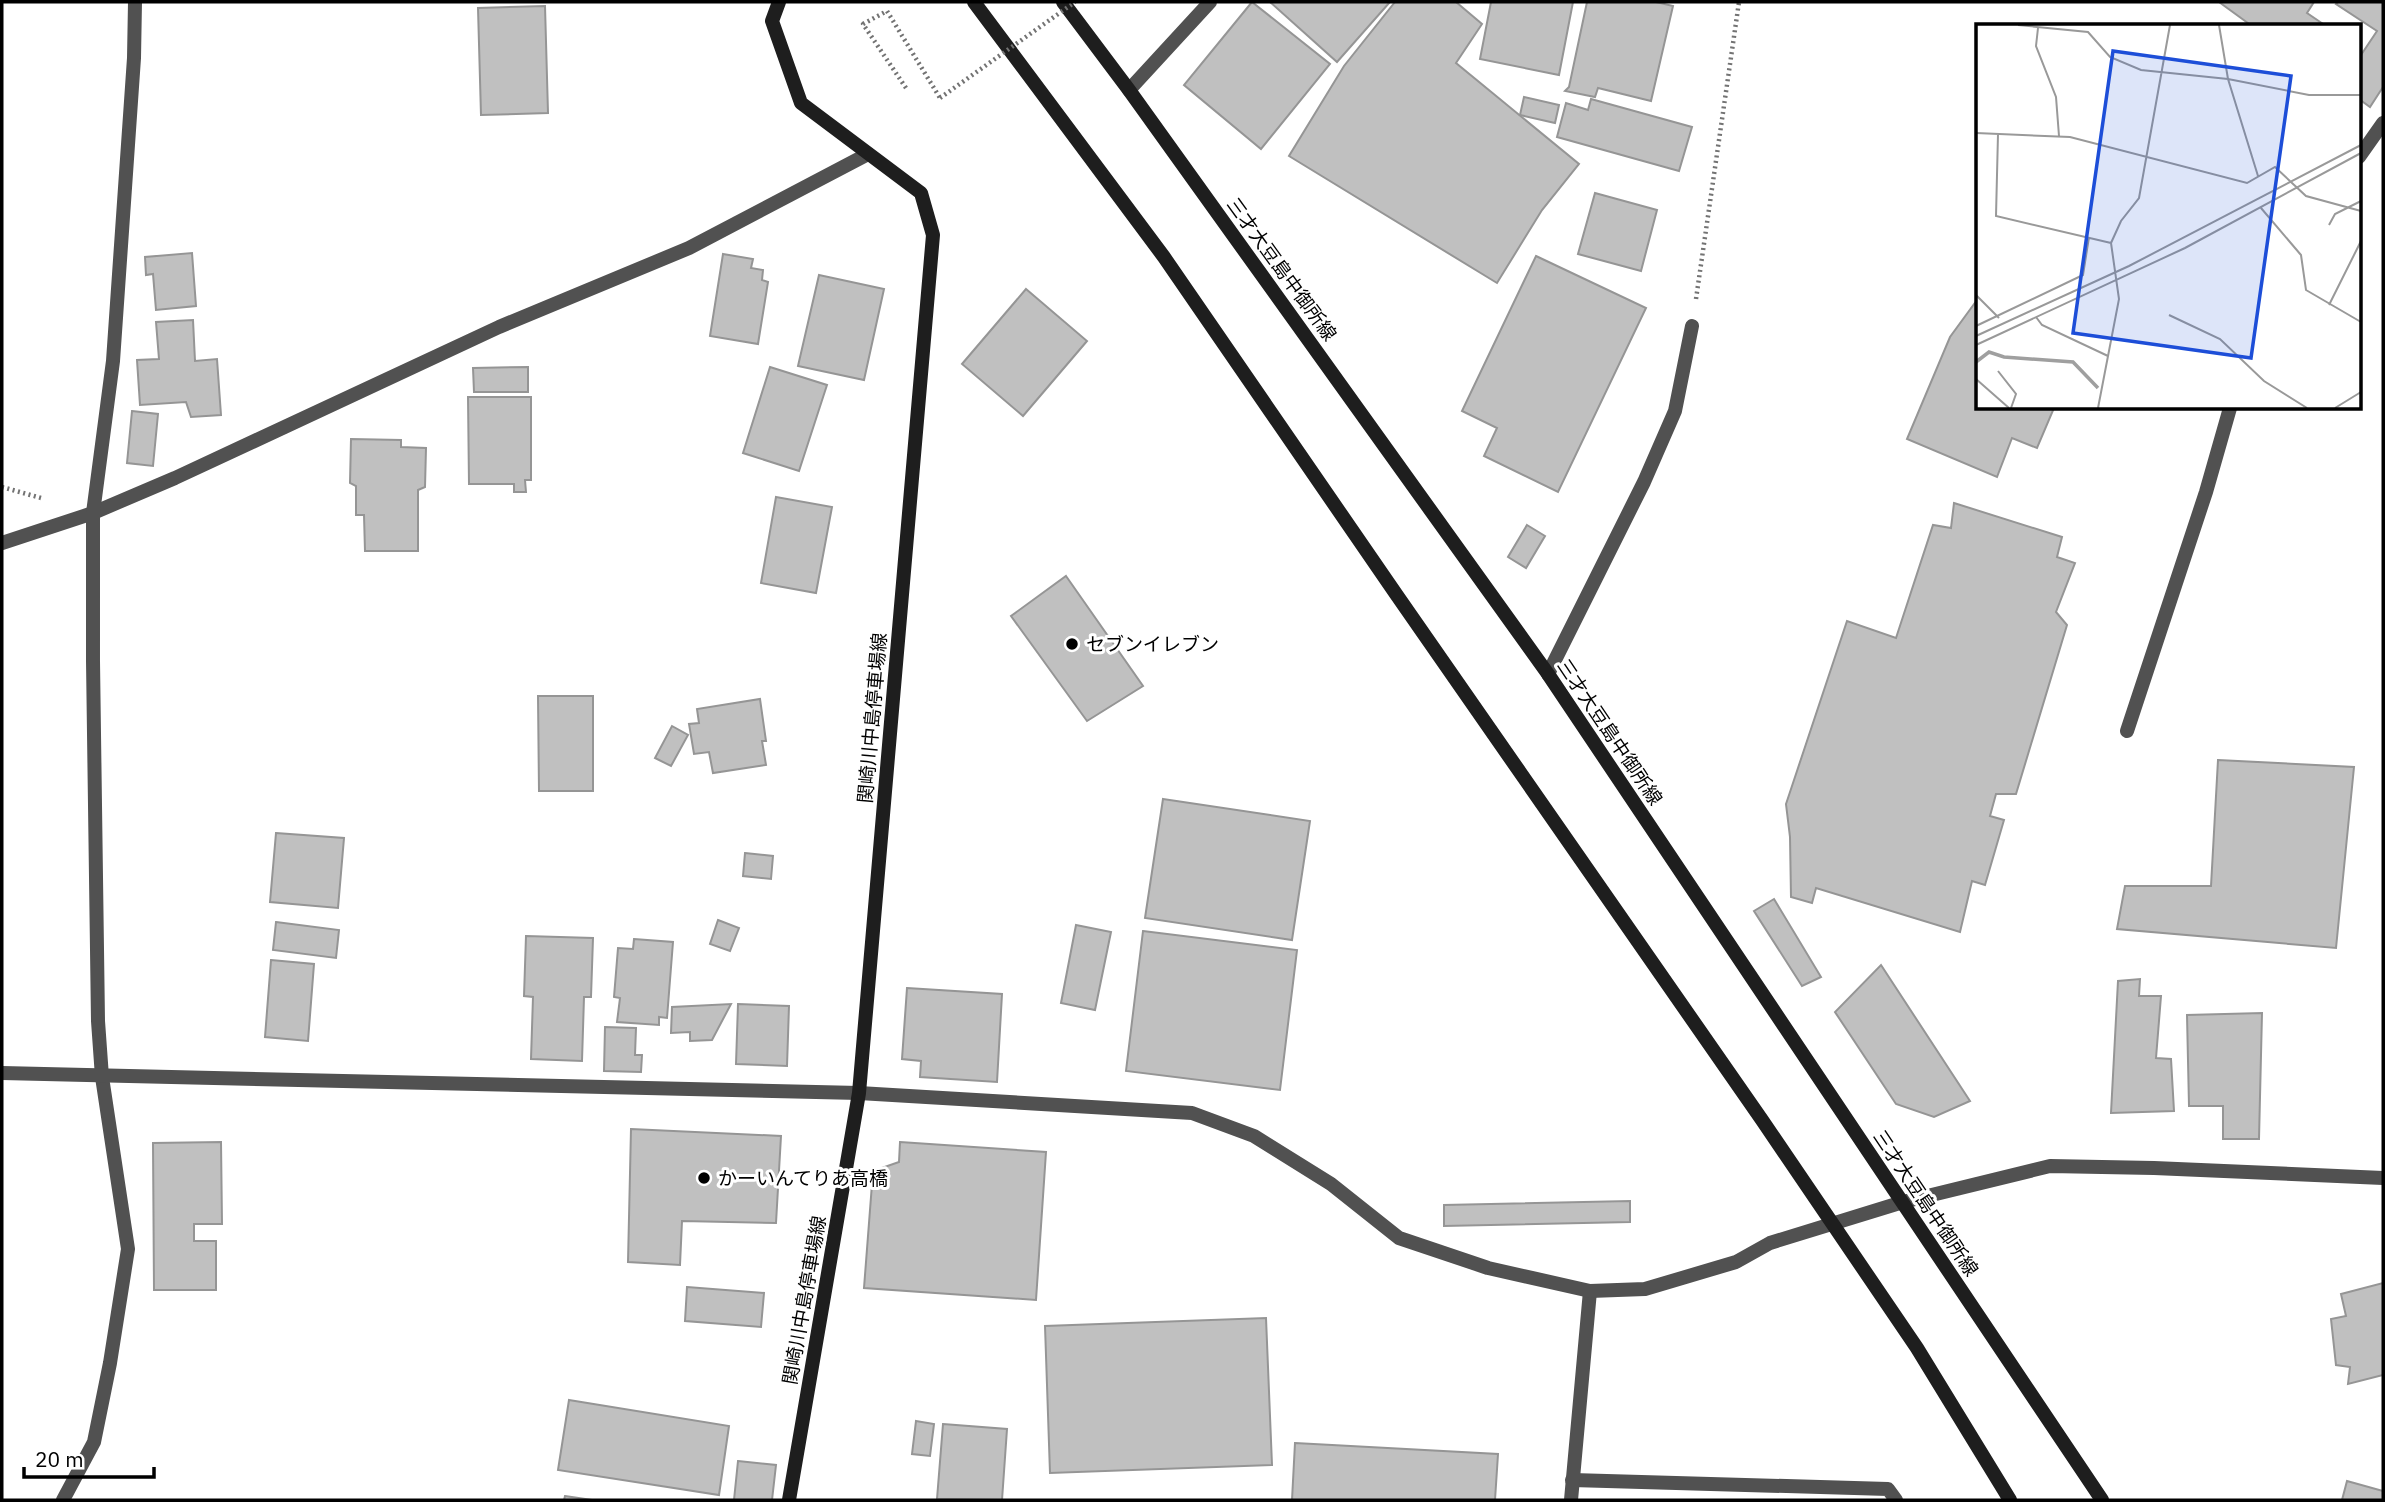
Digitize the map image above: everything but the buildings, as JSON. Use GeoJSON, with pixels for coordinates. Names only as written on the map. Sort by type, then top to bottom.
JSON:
{"type":"FeatureCollection","features":[{"type":"Feature","properties":{"kind":"main road","name":"関崎川中島停車場線"},"geometry":{"type":"LineString","coordinates":[[779,2],[772,21],[801,103],[921,193],[933,235],[859,1093],[789,1500]]}},
{"type":"Feature","properties":{"kind":"main road"},"geometry":{"type":"LineString","coordinates":[[974,2],[1164,257],[1917,1348],[2010,1500]]}},
{"type":"Feature","properties":{"kind":"main road","name":"三才大豆島中御所線"},"geometry":{"type":"LineString","coordinates":[[1063,2],[1548,674],[2102,1500]]}},
{"type":"Feature","properties":{"kind":"street"},"geometry":{"type":"LineString","coordinates":[[63,1500],[94,1442],[128,1249],[102,1077],[99,1021],[93,513],[113,361],[134,58],[135,2]]}},
{"type":"Feature","properties":{"kind":"street"},"geometry":{"type":"LineString","coordinates":[[1129,90],[1210,2]]}},
{"type":"Feature","properties":{"kind":"street"},"geometry":{"type":"LineString","coordinates":[[2360,156],[2383,123]]}},
{"type":"Feature","properties":{"kind":"street"},"geometry":{"type":"LineString","coordinates":[[2,543],[93,513],[175,478],[499,327],[689,248],[868,154]]}},
{"type":"Feature","properties":{"kind":"street"},"geometry":{"type":"LineString","coordinates":[[1548,674],[1644,482],[1675,411],[1692,326]]}},
{"type":"Feature","properties":{"kind":"street"},"geometry":{"type":"LineString","coordinates":[[2127,731],[2206,492],[2229,410]]}},
{"type":"Feature","properties":{"kind":"street"},"geometry":{"type":"LineString","coordinates":[[2,1073],[859,1093],[1192,1113],[1254,1136],[1331,1184],[1399,1238],[1488,1268],[1590,1291],[1645,1289],[1737,1262],[1770,1243],[1903,1202],[2050,1166],[2383,1178]]}},
{"type":"Feature","properties":{"kind":"street"},"geometry":{"type":"LineString","coordinates":[[1571,1500],[1590,1291]]}},
{"type":"Feature","properties":{"kind":"street"},"geometry":{"type":"LineString","coordinates":[[1572,1480],[1888,1489],[1896,1500]]}},
{"type":"Feature","properties":{"kind":"path"},"geometry":{"type":"LineString","coordinates":[[906,88],[863,24],[887,10],[940,98],[1075,2]]}},
{"type":"Feature","properties":{"kind":"path"},"geometry":{"type":"LineString","coordinates":[[1692,326],[1739,2]]}},
{"type":"Feature","properties":{"kind":"place","name":"セブンイレブン"},"geometry":{"type":"Point","coordinates":[1072,644]}},
{"type":"Feature","properties":{"kind":"place","name":"かーいんてりあ高橋"},"geometry":{"type":"Point","coordinates":[704,1178]}}]}
